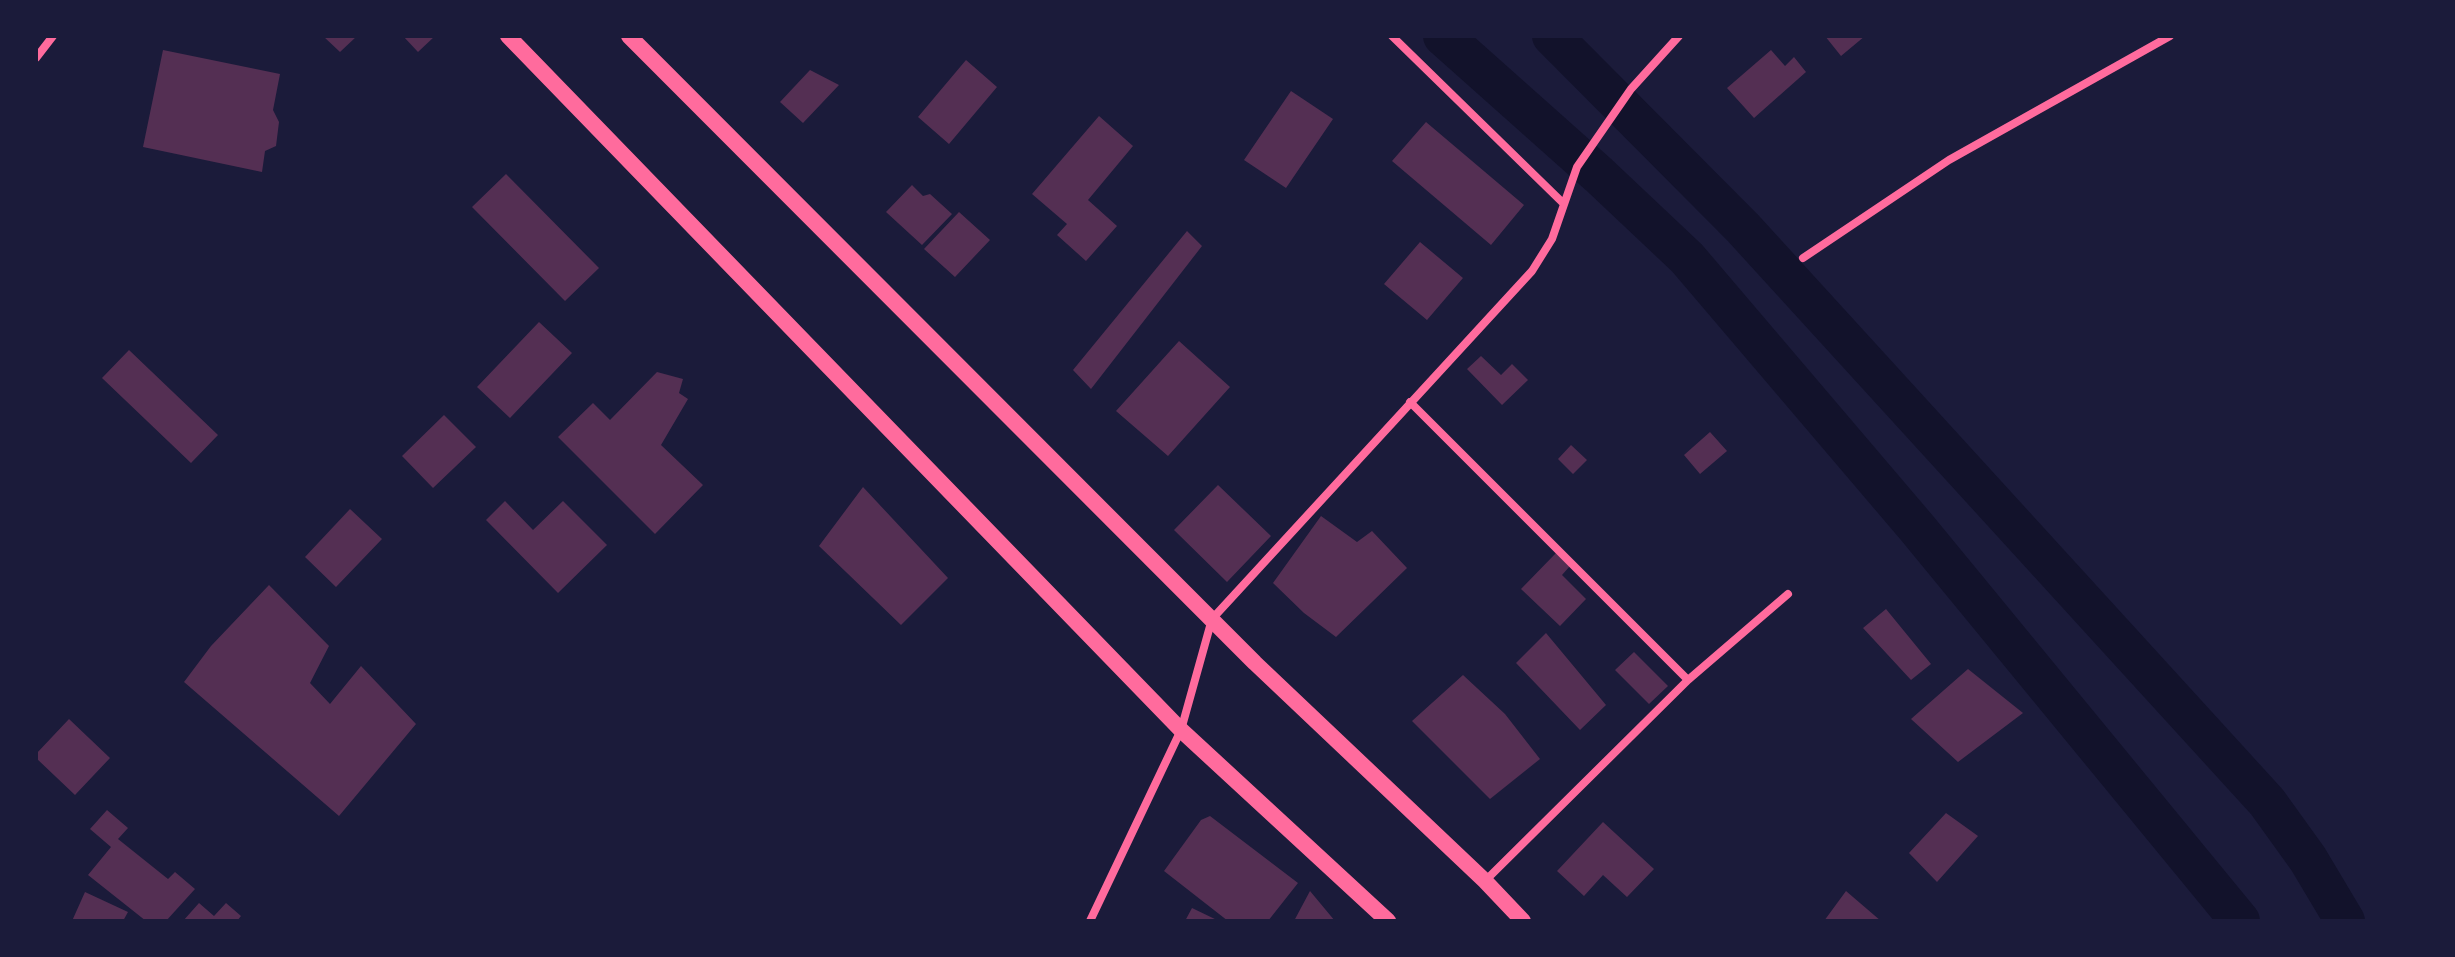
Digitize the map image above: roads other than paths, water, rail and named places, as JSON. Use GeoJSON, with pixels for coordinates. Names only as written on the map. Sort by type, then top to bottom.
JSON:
{"type":"FeatureCollection","features":[{"type":"Feature","properties":{"kind":"main road"},"geometry":{"type":"LineString","coordinates":[[508,36],[1181,730],[1388,921]]}},
{"type":"Feature","properties":{"kind":"main road"},"geometry":{"type":"LineString","coordinates":[[629,36],[1255,663],[1485,881],[1523,921]]}},
{"type":"Feature","properties":{"kind":"street"},"geometry":{"type":"LineString","coordinates":[[36,58],[53,36]]}},
{"type":"Feature","properties":{"kind":"street"},"geometry":{"type":"LineString","coordinates":[[1392,36],[1563,203]]}},
{"type":"Feature","properties":{"kind":"street"},"geometry":{"type":"LineString","coordinates":[[1090,921],[1181,730],[1212,619],[1532,271],[1552,239],[1577,167],[1631,89],[1679,36]]}},
{"type":"Feature","properties":{"kind":"street"},"geometry":{"type":"LineString","coordinates":[[1803,258],[1949,160],[2170,36]]}},
{"type":"Feature","properties":{"kind":"street"},"geometry":{"type":"LineString","coordinates":[[1410,402],[1688,680]]}},
{"type":"Feature","properties":{"kind":"street"},"geometry":{"type":"LineString","coordinates":[[1485,881],[1688,680],[1788,594]]}},
{"type":"Feature","properties":{"kind":"waterway"},"geometry":{"type":"LineString","coordinates":[[1443,36],[1687,258],[1917,528],[2240,921]]}},
{"type":"Feature","properties":{"kind":"waterway"},"geometry":{"type":"LineString","coordinates":[[1552,36],[1743,228],[2267,802],[2308,859],[2345,921]]}}]}
